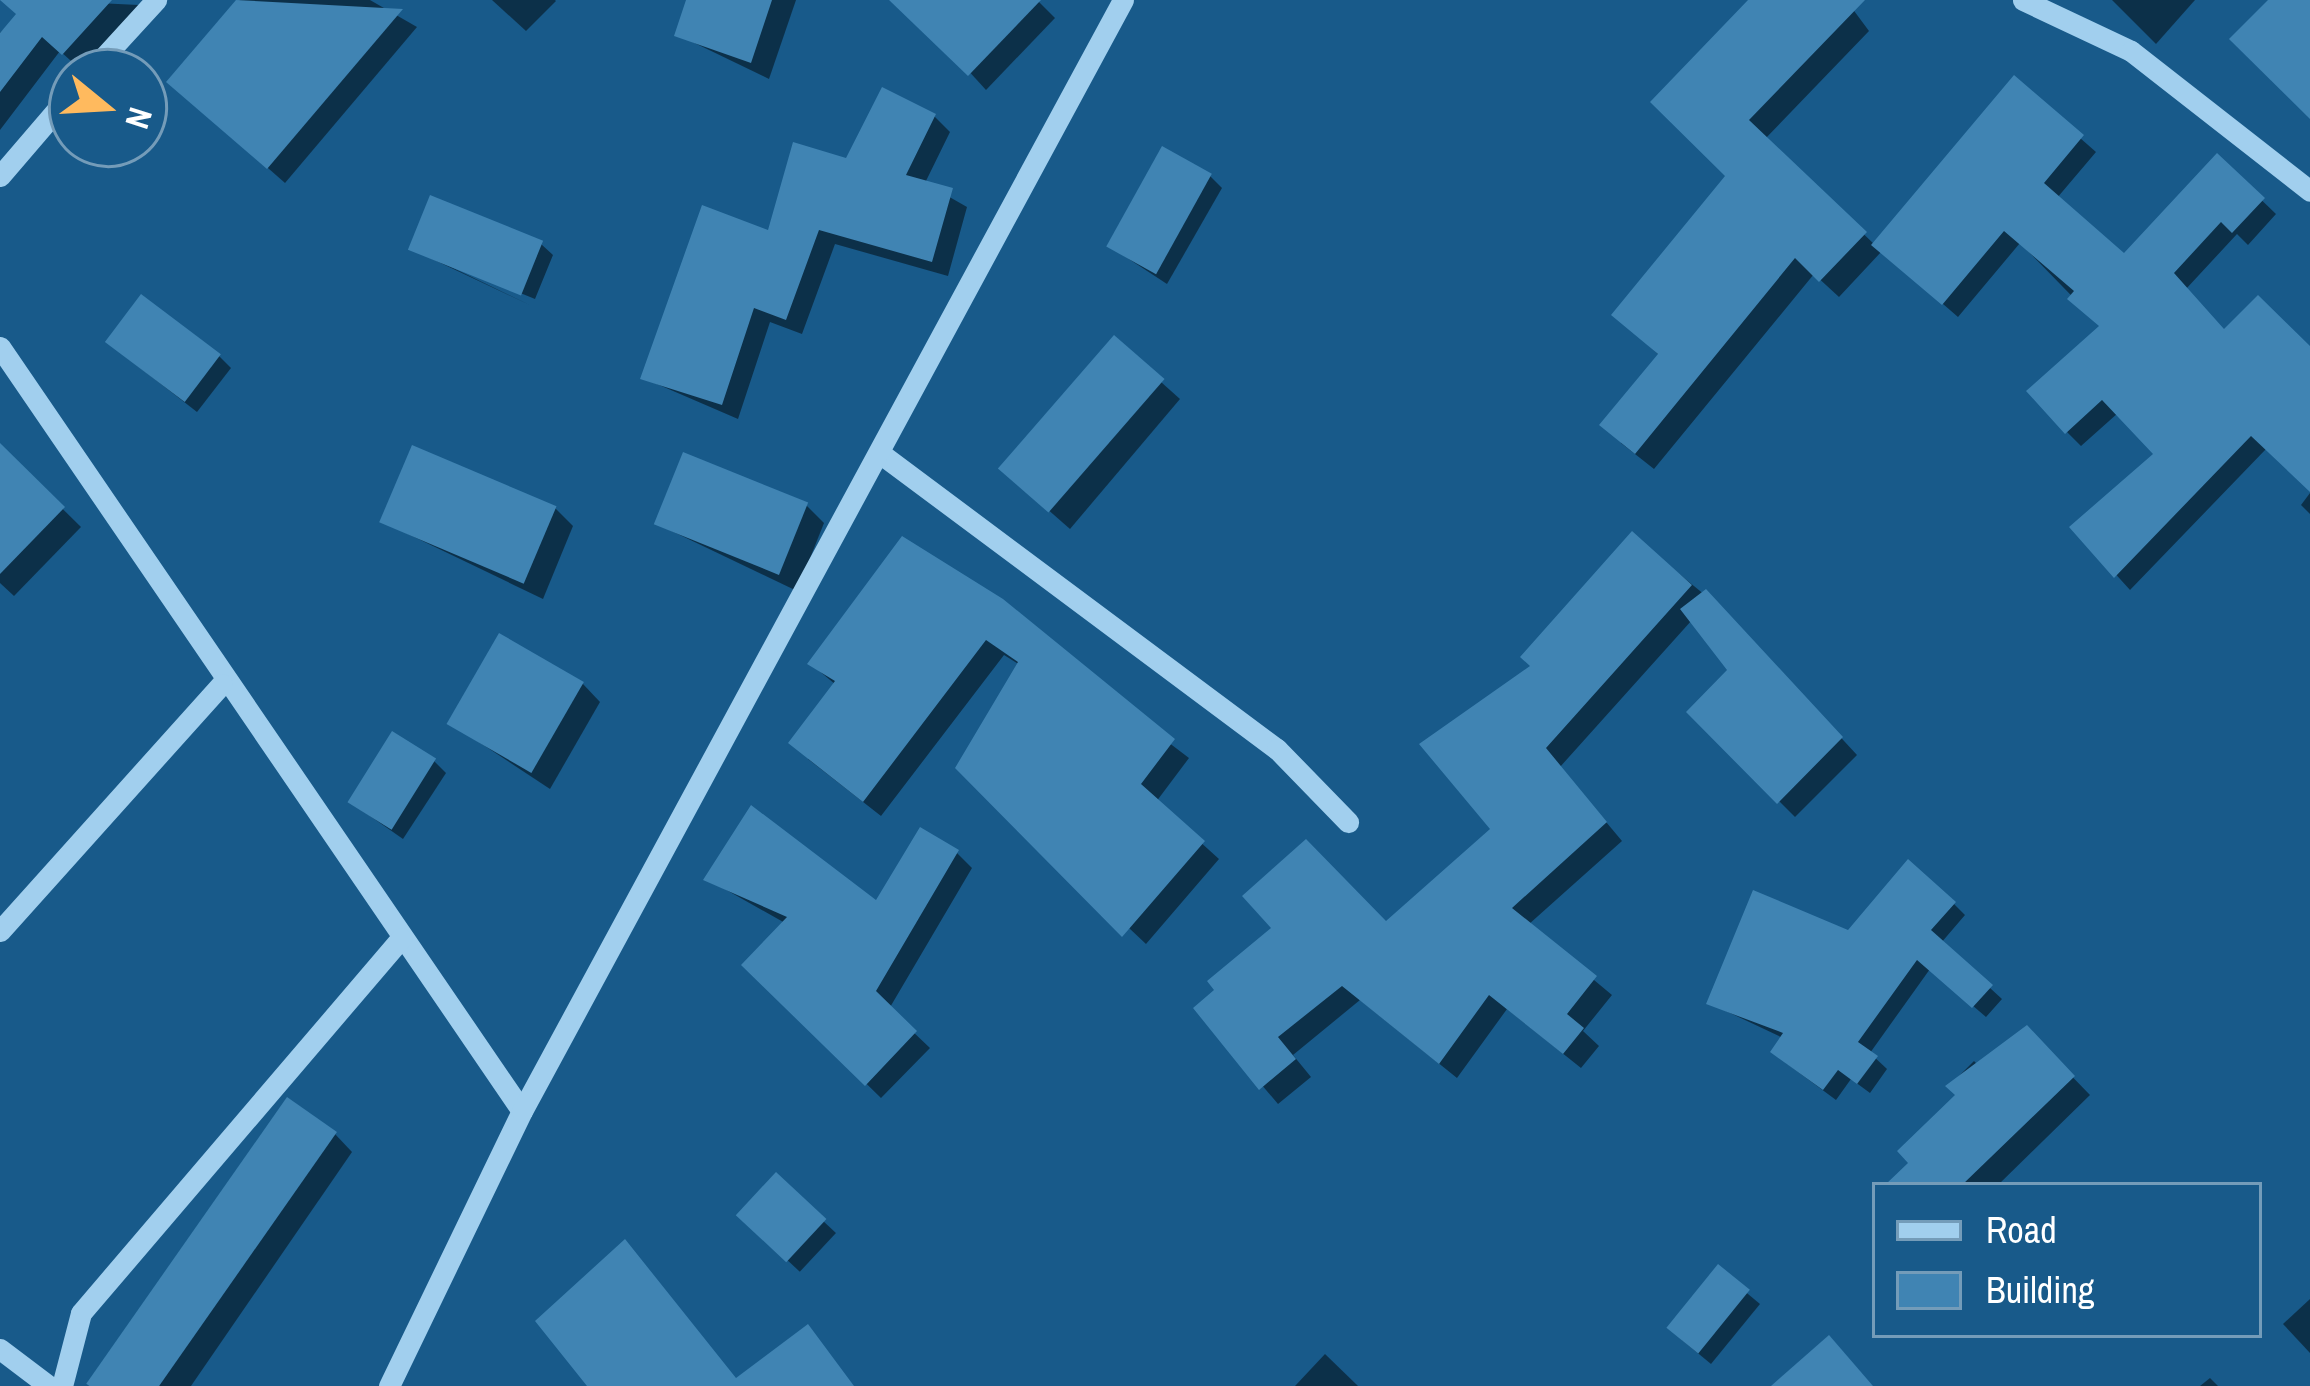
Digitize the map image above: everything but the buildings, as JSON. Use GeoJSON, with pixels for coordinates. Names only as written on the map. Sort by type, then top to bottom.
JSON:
{"type":"FeatureCollection","features":[{"type":"Feature","properties":{"kind":"street"},"geometry":{"type":"LineString","coordinates":[[112,48],[156,0]]}},
{"type":"Feature","properties":{"kind":"street"},"geometry":{"type":"LineString","coordinates":[[389,1386],[522,1111],[1123,0]]}},
{"type":"Feature","properties":{"kind":"street"},"geometry":{"type":"LineString","coordinates":[[2023,0],[2132,51],[2310,191]]}},
{"type":"Feature","properties":{"kind":"street"},"geometry":{"type":"LineString","coordinates":[[0,176],[48,120]]}},
{"type":"Feature","properties":{"kind":"street"},"geometry":{"type":"LineString","coordinates":[[0,347],[222,683],[522,1111]]}},
{"type":"Feature","properties":{"kind":"street"},"geometry":{"type":"LineString","coordinates":[[880,454],[1277,749],[1348,822]]}},
{"type":"Feature","properties":{"kind":"street"},"geometry":{"type":"LineString","coordinates":[[0,931],[222,683]]}},
{"type":"Feature","properties":{"kind":"street"},"geometry":{"type":"LineString","coordinates":[[62,1386],[81,1313],[400,938]]}},
{"type":"Feature","properties":{"kind":"street"},"geometry":{"type":"LineString","coordinates":[[0,1349],[49,1386]]}}]}
